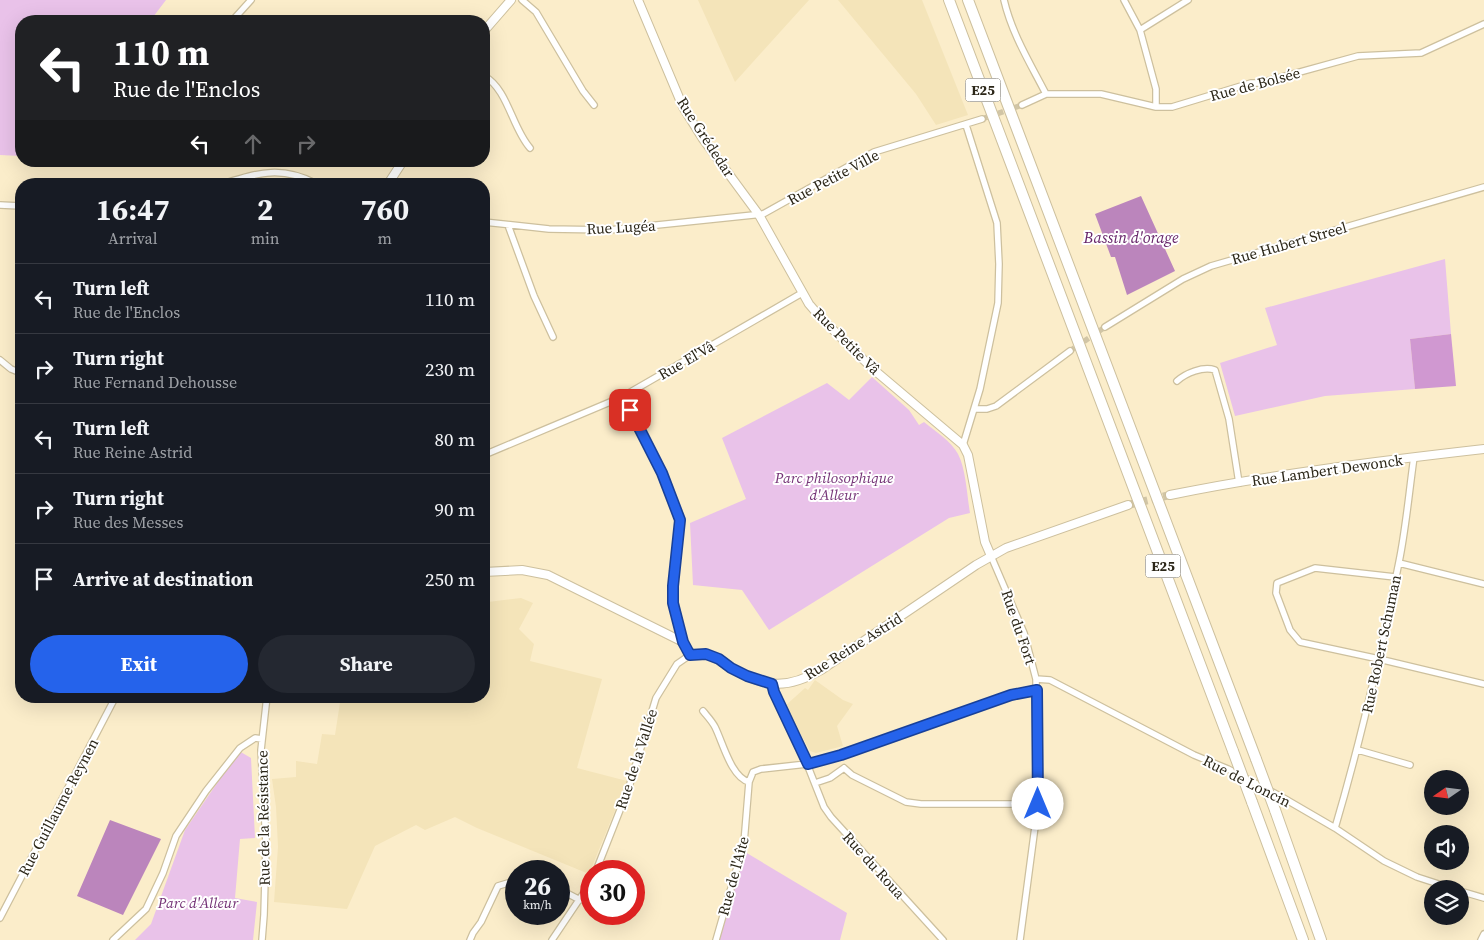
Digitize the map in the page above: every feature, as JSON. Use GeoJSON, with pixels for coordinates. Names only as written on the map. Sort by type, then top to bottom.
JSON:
{"type":"FeatureCollection","features":[{"type":"Feature","properties":{"kind":"highway","name":"E25"},"geometry":{"type":"LineString","coordinates":[[949,0],[1233,751],[1302,940]]}},
{"type":"Feature","properties":{"kind":"highway","name":"E25"},"geometry":{"type":"LineString","coordinates":[[968,0],[1275,810],[1321,940]]}},
{"type":"Feature","properties":{"kind":"street"},"geometry":{"type":"LineString","coordinates":[[237,15],[251,0]]}},
{"type":"Feature","properties":{"kind":"street"},"geometry":{"type":"LineString","coordinates":[[490,24],[511,0]]}},
{"type":"Feature","properties":{"kind":"street"},"geometry":{"type":"LineString","coordinates":[[522,0],[536,12],[594,105]]}},
{"type":"Feature","properties":{"kind":"street","name":"Rue Grédedar"},"geometry":{"type":"LineString","coordinates":[[638,0],[682,107],[758,215]]}},
{"type":"Feature","properties":{"kind":"street"},"geometry":{"type":"LineString","coordinates":[[1004,0],[1008,17],[1018,41],[1046,94]]}},
{"type":"Feature","properties":{"kind":"street"},"geometry":{"type":"LineString","coordinates":[[1124,0],[1140,30],[1156,89],[1156,107]]}},
{"type":"Feature","properties":{"kind":"street"},"geometry":{"type":"LineString","coordinates":[[1140,30],[1188,0]]}},
{"type":"Feature","properties":{"kind":"street","name":"Rue de Bolsée"},"geometry":{"type":"LineString","coordinates":[[1022,105],[1046,94],[1101,94],[1156,107],[1172,107],[1251,83],[1260,83],[1358,56],[1421,53],[1484,24]]}},
{"type":"Feature","properties":{"kind":"street"},"geometry":{"type":"LineString","coordinates":[[490,79],[499,89],[523,140],[530,148]]}},
{"type":"Feature","properties":{"kind":"street","name":"Rue Petite Ville"},"geometry":{"type":"LineString","coordinates":[[758,215],[783,204],[874,152],[982,119]]}},
{"type":"Feature","properties":{"kind":"street"},"geometry":{"type":"LineString","coordinates":[[966,125],[997,223],[999,264],[998,303],[980,389],[963,445],[968,455],[985,542],[991,556],[1006,548],[1128,505]]}},
{"type":"Feature","properties":{"kind":"street"},"geometry":{"type":"LineString","coordinates":[[392,178],[399,167]]}},
{"type":"Feature","properties":{"kind":"street"},"geometry":{"type":"LineString","coordinates":[[241,178],[260,172],[272,172],[305,178]]}},
{"type":"Feature","properties":{"kind":"street","name":"Rue Hubert Streel"},"geometry":{"type":"LineString","coordinates":[[1105,328],[1184,279],[1211,266],[1484,187]]}},
{"type":"Feature","properties":{"kind":"street"},"geometry":{"type":"LineString","coordinates":[[0,205],[15,206]]}},
{"type":"Feature","properties":{"kind":"street","name":"Rue Lugéa"},"geometry":{"type":"LineString","coordinates":[[490,223],[549,229],[609,230],[758,215]]}},
{"type":"Feature","properties":{"kind":"street","name":"Rue Petite Vâ"},"geometry":{"type":"LineString","coordinates":[[758,215],[802,293],[821,318],[873,369],[963,445]]}},
{"type":"Feature","properties":{"kind":"street"},"geometry":{"type":"LineString","coordinates":[[508,225],[534,296],[553,337]]}},
{"type":"Feature","properties":{"kind":"street","name":"Rue El'Vâ"},"geometry":{"type":"LineString","coordinates":[[490,452],[622,397],[802,293]]}},
{"type":"Feature","properties":{"kind":"street"},"geometry":{"type":"LineString","coordinates":[[974,408],[987,409],[996,406],[1070,351]]}},
{"type":"Feature","properties":{"kind":"street"},"geometry":{"type":"LineString","coordinates":[[0,360],[15,371]]}},
{"type":"Feature","properties":{"kind":"street"},"geometry":{"type":"LineString","coordinates":[[1177,381],[1182,376],[1198,370],[1209,368],[1215,370],[1229,419],[1239,483]]}},
{"type":"Feature","properties":{"kind":"street"},"geometry":{"type":"LineString","coordinates":[[622,397],[662,473],[680,520],[673,603],[683,642],[690,655]]}},
{"type":"Feature","properties":{"kind":"street","name":"Rue Lambert Dewonck"},"geometry":{"type":"LineString","coordinates":[[1170,495],[1414,457],[1484,449]]}},
{"type":"Feature","properties":{"kind":"street","name":"Rue Robert Schuman"},"geometry":{"type":"LineString","coordinates":[[1335,828],[1358,750],[1379,659],[1399,563],[1414,457]]}},
{"type":"Feature","properties":{"kind":"street","name":"Rue du Fort"},"geometry":{"type":"LineString","coordinates":[[991,556],[1024,633],[1037,690],[1038,804],[1020,940]]}},
{"type":"Feature","properties":{"kind":"street","name":"Rue Reine Astrid"},"geometry":{"type":"LineString","coordinates":[[690,655],[706,654],[719,659],[747,676],[772,684],[794,683],[821,670],[991,556]]}},
{"type":"Feature","properties":{"kind":"street"},"geometry":{"type":"LineString","coordinates":[[1399,563],[1484,584]]}},
{"type":"Feature","properties":{"kind":"street"},"geometry":{"type":"LineString","coordinates":[[1395,576],[1315,568],[1278,583],[1276,593],[1290,630],[1300,642],[1484,684]]}},
{"type":"Feature","properties":{"kind":"street"},"geometry":{"type":"LineString","coordinates":[[490,572],[522,570],[548,575],[683,642]]}},
{"type":"Feature","properties":{"kind":"street","name":"Rue de la Vallée"},"geometry":{"type":"LineString","coordinates":[[600,860],[629,787],[656,698],[677,664],[690,655]]}},
{"type":"Feature","properties":{"kind":"street","name":"Rue de Loncin"},"geometry":{"type":"LineString","coordinates":[[1036,679],[1050,680],[1194,754],[1228,769],[1335,828],[1384,861],[1426,880]]}},
{"type":"Feature","properties":{"kind":"street","name":"Rue du Roua"},"geometry":{"type":"LineString","coordinates":[[772,684],[778,702],[808,764],[824,807],[943,940]]}},
{"type":"Feature","properties":{"kind":"street"},"geometry":{"type":"LineString","coordinates":[[703,711],[714,724],[737,773],[749,782],[750,777],[756,771],[808,764],[841,755],[1011,695],[1037,690]]}},
{"type":"Feature","properties":{"kind":"street","name":"Rue Guillaume Reynen"},"geometry":{"type":"LineString","coordinates":[[0,918],[112,703]]}},
{"type":"Feature","properties":{"kind":"street","name":"Rue de la Résistance"},"geometry":{"type":"LineString","coordinates":[[262,940],[266,843],[262,739],[266,703]]}},
{"type":"Feature","properties":{"kind":"street"},"geometry":{"type":"LineString","coordinates":[[113,940],[146,908],[176,836],[211,783],[240,748],[255,738],[262,739]]}},
{"type":"Feature","properties":{"kind":"street"},"geometry":{"type":"LineString","coordinates":[[1358,750],[1410,765]]}},
{"type":"Feature","properties":{"kind":"street"},"geometry":{"type":"LineString","coordinates":[[841,755],[844,768],[852,776],[906,802],[921,804],[1038,804]]}},
{"type":"Feature","properties":{"kind":"street"},"geometry":{"type":"LineString","coordinates":[[815,783],[830,778],[844,768]]}},
{"type":"Feature","properties":{"kind":"street","name":"Rue de l'Aîte"},"geometry":{"type":"LineString","coordinates":[[716,940],[744,843],[749,782]]}},
{"type":"Feature","properties":{"kind":"street"},"geometry":{"type":"LineString","coordinates":[[470,940],[498,886],[505,884]]}},
{"type":"Feature","properties":{"kind":"street"},"geometry":{"type":"LineString","coordinates":[[1469,894],[1484,898]]}},
{"type":"Feature","properties":{"kind":"street"},"geometry":{"type":"LineString","coordinates":[[552,940],[580,900],[570,895]]}},
{"type":"Feature","properties":{"kind":"street"},"geometry":{"type":"LineString","coordinates":[[1481,940],[1484,934]]}},
{"type":"Feature","properties":{"kind":"shaded area"},"geometry":{"type":"Polygon","coordinates":[[[698,0],[809,0],[735,82],[698,0]]]}},
{"type":"Feature","properties":{"kind":"shaded area"},"geometry":{"type":"Polygon","coordinates":[[[838,0],[922,0],[968,115],[936,125],[916,94],[838,0]]]}},
{"type":"Feature","properties":{"kind":"shaded area"},"geometry":{"type":"Polygon","coordinates":[[[1451,334],[1456,386],[1415,389],[1410,339],[1451,334]]]}},
{"type":"Feature","properties":{"kind":"shaded area"},"geometry":{"type":"Polygon","coordinates":[[[521,598],[533,603],[519,629],[534,644],[530,661],[602,679],[577,768],[627,781],[595,860],[580,860],[580,870],[570,866],[570,860],[555,860],[455,817],[425,830],[416,825],[375,846],[347,909],[274,902],[278,847],[276,807],[272,779],[296,777],[296,761],[317,764],[322,734],[335,735],[340,703],[490,703],[490,602],[521,598]]]}},
{"type":"Feature","properties":{"kind":"shaded area"},"geometry":{"type":"Polygon","coordinates":[[[815,680],[843,700],[853,704],[837,726],[843,746],[816,753],[810,751],[785,706],[805,688],[808,690],[815,680]]]}},
{"type":"Feature","properties":{"kind":"green space"},"geometry":{"type":"Polygon","coordinates":[[[0,0],[166,0],[155,15],[15,15],[15,156],[0,155],[0,0]]]}},
{"type":"Feature","properties":{"kind":"green space"},"geometry":{"type":"Polygon","coordinates":[[[1445,259],[1451,334],[1410,339],[1415,389],[1325,396],[1235,416],[1220,363],[1277,345],[1265,308],[1445,259]]]}},
{"type":"Feature","properties":{"kind":"green space","name":"Parc philosophique d'Alleur"},"geometry":{"type":"Polygon","coordinates":[[[872,377],[909,410],[919,425],[924,422],[955,449],[963,467],[970,513],[949,518],[769,630],[742,590],[693,585],[690,523],[746,499],[722,438],[827,383],[849,400],[872,377]]]}},
{"type":"Feature","properties":{"kind":"green space","name":"Parc d'Alleur"},"geometry":{"type":"Polygon","coordinates":[[[239,751],[251,758],[255,838],[240,839],[235,898],[257,902],[253,940],[135,940],[151,924],[185,830],[239,751]]]}},
{"type":"Feature","properties":{"kind":"green space"},"geometry":{"type":"Polygon","coordinates":[[[745,852],[847,913],[840,940],[716,940],[745,852]]]}},
{"type":"Feature","properties":{"kind":"water","name":"Bassin d'orage"},"geometry":{"type":"Polygon","coordinates":[[[1141,196],[1175,271],[1127,295],[1115,257],[1111,257],[1095,214],[1141,196]]]}},
{"type":"Feature","properties":{"kind":"water"},"geometry":{"type":"Polygon","coordinates":[[[110,820],[161,839],[123,915],[77,896],[110,820]]]}},
{"type":"Feature","properties":{"kind":"tunnel"},"geometry":{"type":"LineString","coordinates":[[982,119],[1022,105]]}},
{"type":"Feature","properties":{"kind":"tunnel"},"geometry":{"type":"LineString","coordinates":[[1070,351],[1105,327]]}},
{"type":"Feature","properties":{"kind":"tunnel"},"geometry":{"type":"LineString","coordinates":[[1128,505],[1170,495]]}},
{"type":"Feature","properties":{"kind":"route"},"geometry":{"type":"LineString","coordinates":[[630,410],[662,473],[680,520],[673,603],[683,642],[690,655],[706,654],[719,659],[747,676],[772,684],[786,719],[808,764],[841,755],[1011,695],[1037,690],[1038,804]]}}]}
